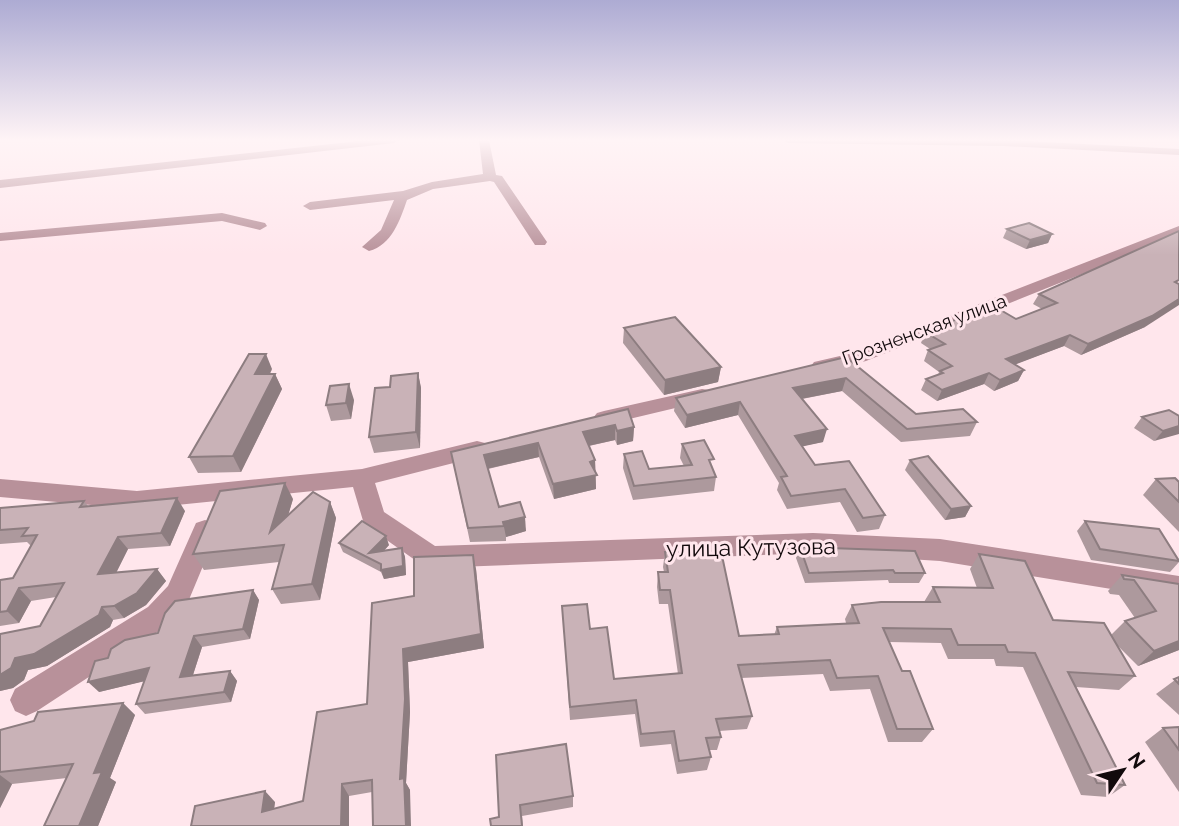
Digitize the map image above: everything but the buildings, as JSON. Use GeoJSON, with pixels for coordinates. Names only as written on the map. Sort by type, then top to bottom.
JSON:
{"type":"FeatureCollection","features":[{"type":"Feature","properties":{"kind":"street"},"geometry":{"type":"LineString","coordinates":[[0,184],[49,179]]}},
{"type":"Feature","properties":{"kind":"street"},"geometry":{"type":"LineString","coordinates":[[310,206],[405,195],[482,179]]}},
{"type":"Feature","properties":{"kind":"street"},"geometry":{"type":"LineString","coordinates":[[496,179],[540,242]]}},
{"type":"Feature","properties":{"kind":"street"},"geometry":{"type":"LineString","coordinates":[[369,247],[380,241],[393,225],[401,198],[405,195]]}},
{"type":"Feature","properties":{"kind":"street"},"geometry":{"type":"LineString","coordinates":[[0,237],[222,217],[260,226]]}},
{"type":"Feature","properties":{"kind":"street","name":"Грозненская улица"},"geometry":{"type":"LineString","coordinates":[[805,370],[859,357],[1179,230]]}},
{"type":"Feature","properties":{"kind":"street"},"geometry":{"type":"LineString","coordinates":[[589,422],[724,389]]}},
{"type":"Feature","properties":{"kind":"street"},"geometry":{"type":"LineString","coordinates":[[0,488],[137,500],[362,478],[496,445]]}},
{"type":"Feature","properties":{"kind":"street","name":"улица Кутузова"},"geometry":{"type":"LineString","coordinates":[[362,478],[373,517],[432,557],[813,543],[940,550],[1179,588]]}},
{"type":"Feature","properties":{"kind":"street"},"geometry":{"type":"LineString","coordinates":[[26,700],[158,616],[178,594],[220,492]]}}]}
